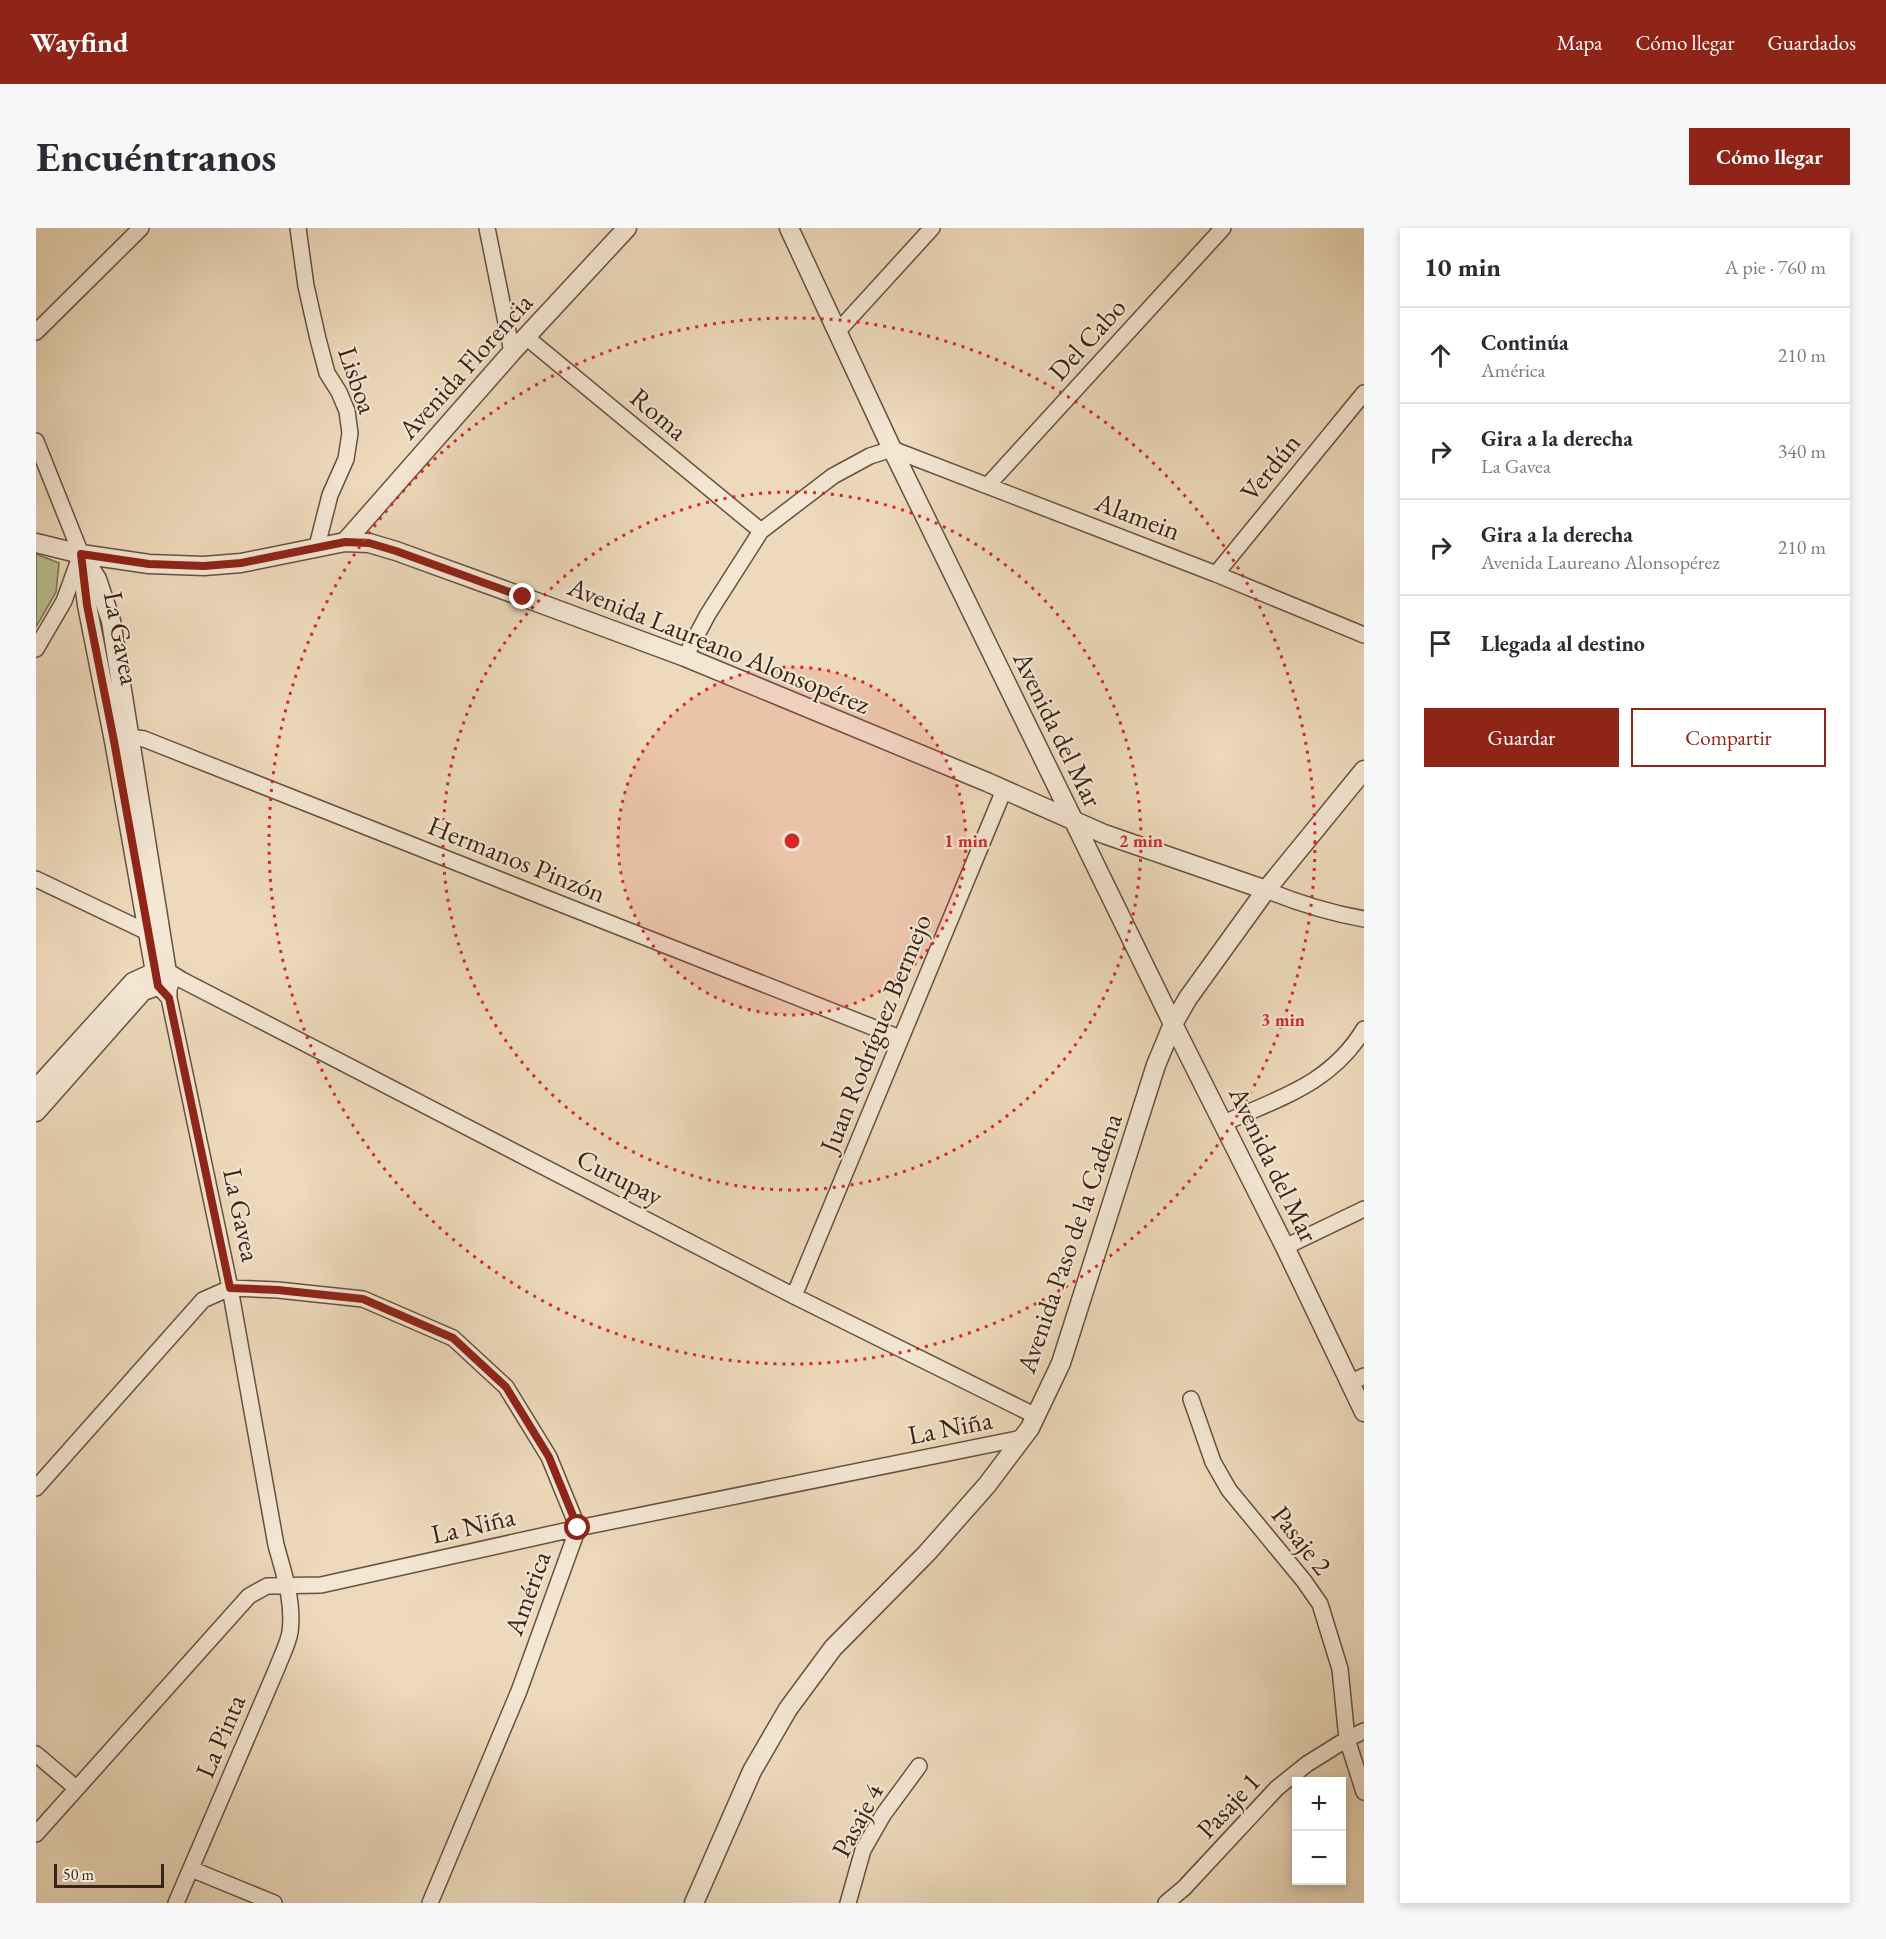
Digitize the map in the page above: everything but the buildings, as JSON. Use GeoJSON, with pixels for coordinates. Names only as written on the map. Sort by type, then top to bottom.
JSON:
{"type":"FeatureCollection","features":[{"type":"Feature","properties":{"kind":"street"},"geometry":{"type":"LineString","coordinates":[[36,332],[141,228]]}},
{"type":"Feature","properties":{"kind":"street","name":"Lisboa"},"geometry":{"type":"LineString","coordinates":[[298,228],[306,286],[318,339],[327,373],[347,411],[350,433],[346,459],[330,495],[317,546]]}},
{"type":"Feature","properties":{"kind":"street"},"geometry":{"type":"LineString","coordinates":[[487,228],[512,352]]}},
{"type":"Feature","properties":{"kind":"street","name":"Avenida Florencia"},"geometry":{"type":"LineString","coordinates":[[345,542],[512,352],[627,228]]}},
{"type":"Feature","properties":{"kind":"street","name":"Avenida del Mar"},"geometry":{"type":"LineString","coordinates":[[789,228],[892,448],[1072,820],[1285,1247],[1357,1380],[1364,1412]]}},
{"type":"Feature","properties":{"kind":"street"},"geometry":{"type":"LineString","coordinates":[[838,331],[932,228]]}},
{"type":"Feature","properties":{"kind":"street","name":"Del Cabo"},"geometry":{"type":"LineString","coordinates":[[988,485],[1223,228]]}},
{"type":"Feature","properties":{"kind":"street","name":"Roma"},"geometry":{"type":"LineString","coordinates":[[526,337],[760,531]]}},
{"type":"Feature","properties":{"kind":"street","name":"Verdún"},"geometry":{"type":"LineString","coordinates":[[1216,574],[1364,393]]}},
{"type":"Feature","properties":{"kind":"street"},"geometry":{"type":"LineString","coordinates":[[36,441],[81,554],[64,601],[36,649]]}},
{"type":"Feature","properties":{"kind":"street"},"geometry":{"type":"LineString","coordinates":[[685,657],[713,606],[760,531],[833,476],[870,456],[892,448]]}},
{"type":"Feature","properties":{"kind":"street","name":"Alamein"},"geometry":{"type":"LineString","coordinates":[[892,448],[1364,634]]}},
{"type":"Feature","properties":{"kind":"street","name":"Avenida Laureano Alonsopérez"},"geometry":{"type":"LineString","coordinates":[[36,543],[81,554],[149,564],[204,566],[272,557],[345,542],[369,543],[685,657],[1104,834],[1296,902],[1332,913],[1364,919]]}},
{"type":"Feature","properties":{"kind":"street","name":"La Gavea"},"geometry":{"type":"LineString","coordinates":[[81,554],[87,605],[122,739],[154,931],[230,1288],[276,1545],[287,1585]]}},
{"type":"Feature","properties":{"kind":"street","name":"Hermanos Pinzón"},"geometry":{"type":"LineString","coordinates":[[122,739],[144,739],[155,743],[900,1038]]}},
{"type":"Feature","properties":{"kind":"street","name":"Avenida Paso de la Cadena"},"geometry":{"type":"LineString","coordinates":[[694,1903],[752,1771],[788,1709],[833,1648],[934,1545],[987,1485],[1036,1416],[1061,1364],[1156,1065],[1173,1024],[1188,998],[1266,890],[1364,770]]}},
{"type":"Feature","properties":{"kind":"street","name":"Juan Rodríguez Bermejo"},"geometry":{"type":"LineString","coordinates":[[794,1296],[1004,790]]}},
{"type":"Feature","properties":{"kind":"street"},"geometry":{"type":"LineString","coordinates":[[36,879],[154,931]]}},
{"type":"Feature","properties":{"kind":"street"},"geometry":{"type":"LineString","coordinates":[[36,1089],[133,982],[166,982]]}},
{"type":"Feature","properties":{"kind":"street"},"geometry":{"type":"LineString","coordinates":[[36,1112],[143,992],[166,982]]}},
{"type":"Feature","properties":{"kind":"street","name":"Curupay"},"geometry":{"type":"LineString","coordinates":[[166,982],[1036,1416]]}},
{"type":"Feature","properties":{"kind":"street"},"geometry":{"type":"LineString","coordinates":[[1224,1123],[1305,1086],[1329,1071],[1350,1051],[1364,1029]]}},
{"type":"Feature","properties":{"kind":"street"},"geometry":{"type":"LineString","coordinates":[[1285,1247],[1364,1209]]}},
{"type":"Feature","properties":{"kind":"street"},"geometry":{"type":"LineString","coordinates":[[36,1488],[203,1300],[230,1288]]}},
{"type":"Feature","properties":{"kind":"street","name":"América"},"geometry":{"type":"LineString","coordinates":[[230,1288],[278,1290],[363,1299],[453,1338],[506,1387],[549,1457],[578,1528],[519,1691],[430,1903]]}},
{"type":"Feature","properties":{"kind":"street","name":"Pasaje 2"},"geometry":{"type":"LineString","coordinates":[[1191,1399],[1213,1462],[1230,1490],[1320,1604],[1340,1669],[1347,1739],[1364,1792]]}},
{"type":"Feature","properties":{"kind":"street","name":"La Niña"},"geometry":{"type":"LineString","coordinates":[[36,1834],[249,1596],[267,1586],[321,1585],[578,1528],[1022,1438]]}},
{"type":"Feature","properties":{"kind":"street","name":"La Pinta"},"geometry":{"type":"LineString","coordinates":[[176,1903],[278,1668],[290,1634],[291,1606],[287,1585]]}},
{"type":"Feature","properties":{"kind":"street","name":"Pasaje 1"},"geometry":{"type":"LineString","coordinates":[[1166,1903],[1184,1888],[1277,1788],[1307,1764],[1364,1731]]}},
{"type":"Feature","properties":{"kind":"street"},"geometry":{"type":"LineString","coordinates":[[36,1754],[76,1788]]}},
{"type":"Feature","properties":{"kind":"street","name":"Pasaje 4"},"geometry":{"type":"LineString","coordinates":[[848,1903],[863,1850],[883,1815],[920,1766]]}},
{"type":"Feature","properties":{"kind":"street"},"geometry":{"type":"LineString","coordinates":[[191,1869],[274,1903]]}},
{"type":"Feature","properties":{"kind":"green space"},"geometry":{"type":"Polygon","coordinates":[[[36,554],[59,563],[56,592],[36,627],[36,554]]]}},
{"type":"Feature","properties":{"kind":"route"},"geometry":{"type":"LineString","coordinates":[[523,597],[369,543],[345,542],[241,563],[204,566],[149,564],[81,554],[87,605],[114,741],[147,932],[158,986],[169,998],[230,1288],[278,1290],[363,1299],[453,1338],[506,1387],[549,1457],[578,1528]]}}]}
